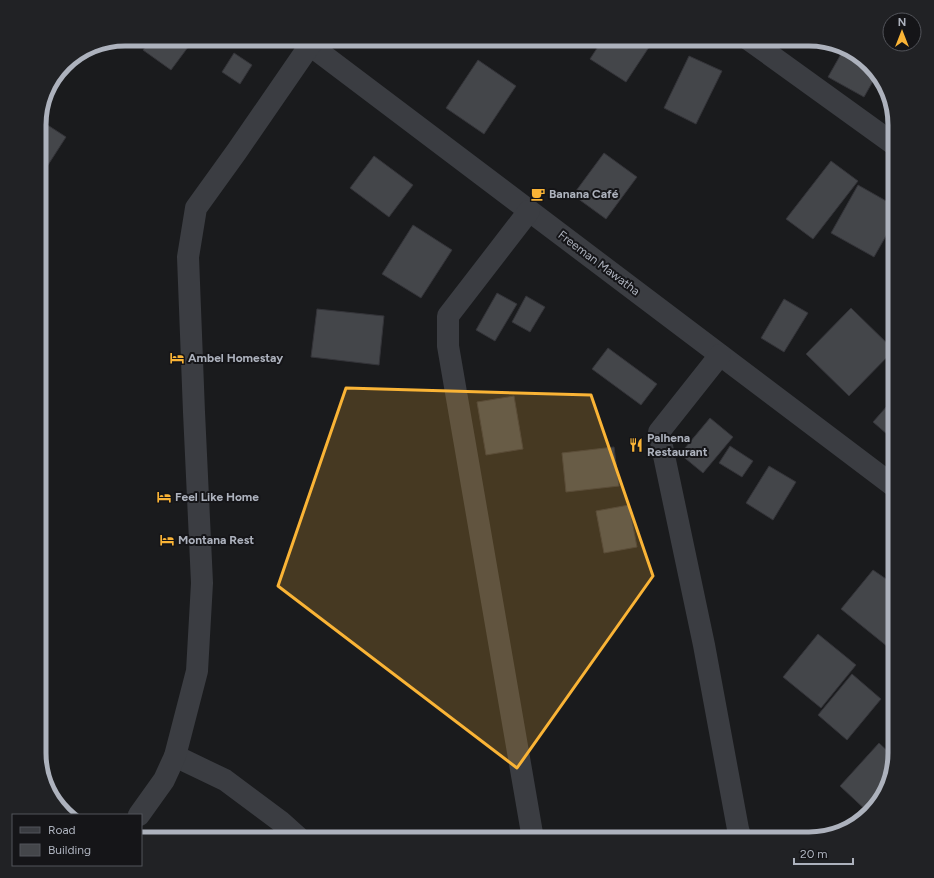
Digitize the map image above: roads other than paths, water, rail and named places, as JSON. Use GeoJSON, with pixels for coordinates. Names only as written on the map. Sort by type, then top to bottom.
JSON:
{"type":"FeatureCollection","features":[{"type":"Feature","properties":{"kind":"street"},"geometry":{"type":"LineString","coordinates":[[140,814],[164,780],[175,756],[197,671],[202,583],[188,257],[196,208],[237,151],[306,46]]}},
{"type":"Feature","properties":{"kind":"street","name":"Freeman Mawatha"},"geometry":{"type":"LineString","coordinates":[[315,46],[529,211],[888,482]]}},
{"type":"Feature","properties":{"kind":"street"},"geometry":{"type":"LineString","coordinates":[[758,46],[888,140]]}},
{"type":"Feature","properties":{"kind":"street"},"geometry":{"type":"LineString","coordinates":[[529,211],[448,316],[448,346],[532,832]]}},
{"type":"Feature","properties":{"kind":"street"},"geometry":{"type":"LineString","coordinates":[[720,355],[659,432],[702,637],[739,832]]}},
{"type":"Feature","properties":{"kind":"street"},"geometry":{"type":"LineString","coordinates":[[175,756],[225,780],[280,821],[292,832]]}},
{"type":"Feature","properties":{"kind":"place","name":"Banana Café"},"geometry":{"type":"Point","coordinates":[538,194]}},
{"type":"Feature","properties":{"kind":"place","name":"Ambel Homestay"},"geometry":{"type":"Point","coordinates":[177,358]}},
{"type":"Feature","properties":{"kind":"place","name":"Palhena Restaurant"},"geometry":{"type":"Point","coordinates":[636,445]}},
{"type":"Feature","properties":{"kind":"place","name":"Feel Like Home"},"geometry":{"type":"Point","coordinates":[164,497]}},
{"type":"Feature","properties":{"kind":"place","name":"Montana Rest"},"geometry":{"type":"Point","coordinates":[167,540]}}]}
